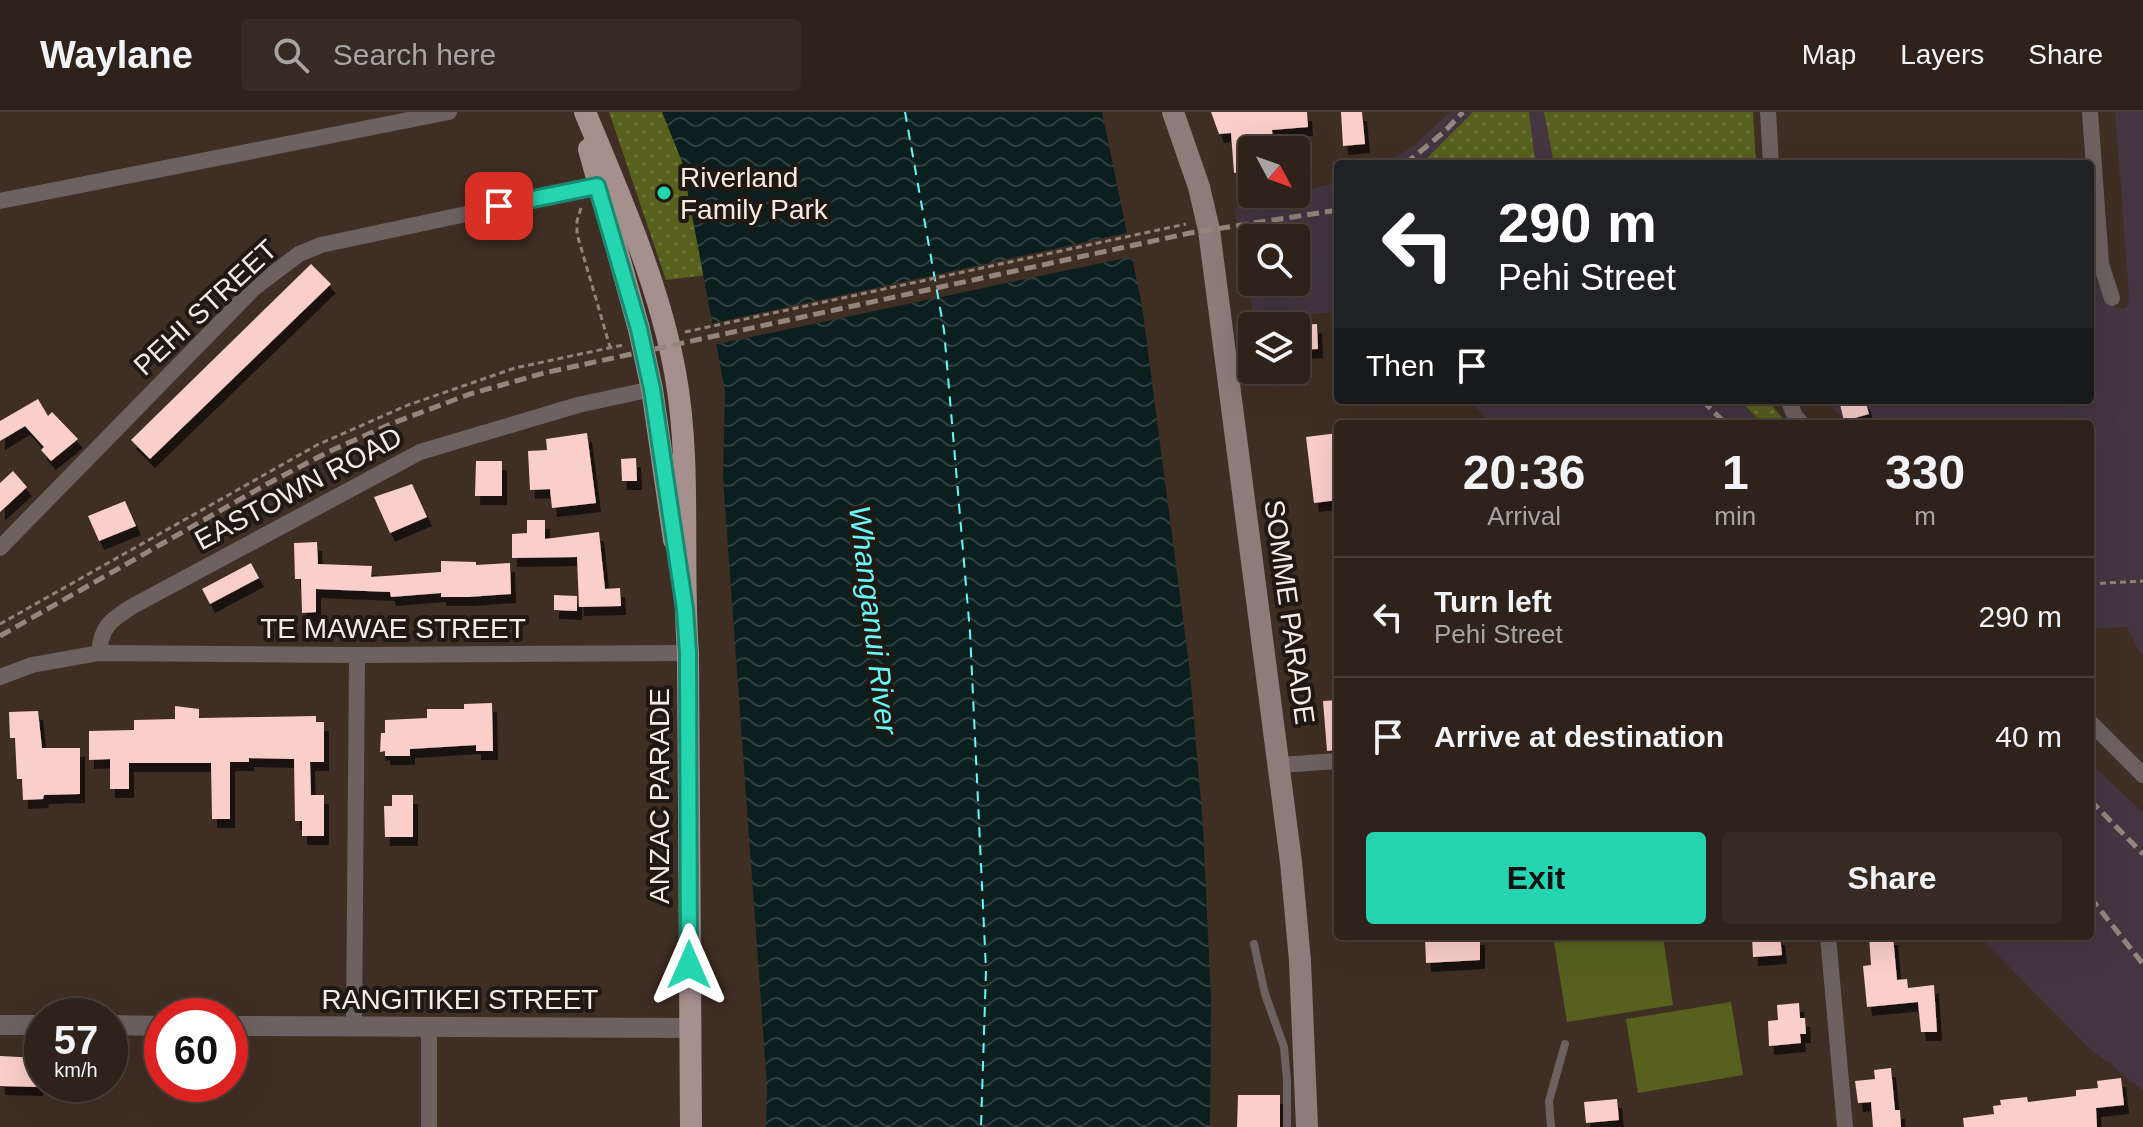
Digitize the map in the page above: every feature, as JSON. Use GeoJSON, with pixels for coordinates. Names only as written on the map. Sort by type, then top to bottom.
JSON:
{"type":"FeatureCollection","features":[{"type":"Feature","properties":{"kind":"main road","name":"ANZAC PARADE"},"geometry":{"type":"LineString","coordinates":[[584,112],[597,186],[639,329],[652,389],[685,609]]}},
{"type":"Feature","properties":{"kind":"main road","name":"ANZAC PARADE"},"geometry":{"type":"LineString","coordinates":[[584,112],[614,183],[659,308],[675,371],[681,417],[688,653],[691,1127]]}},
{"type":"Feature","properties":{"kind":"main road","name":"SOMME PARADE"},"geometry":{"type":"LineString","coordinates":[[1173,112],[1199,187],[1209,230],[1280,765],[1300,961],[1307,1127]]}},
{"type":"Feature","properties":{"kind":"street"},"geometry":{"type":"LineString","coordinates":[[0,201],[449,112]]}},
{"type":"Feature","properties":{"kind":"street"},"geometry":{"type":"LineString","coordinates":[[1768,112],[1771,160]]}},
{"type":"Feature","properties":{"kind":"street"},"geometry":{"type":"LineString","coordinates":[[2090,112],[2093,160]]}},
{"type":"Feature","properties":{"kind":"street"},"geometry":{"type":"LineString","coordinates":[[2094,167],[2101,264],[2112,298]]}},
{"type":"Feature","properties":{"kind":"street","name":"PEHI STREET"},"geometry":{"type":"LineString","coordinates":[[0,548],[254,288],[299,254],[321,245],[597,186]]}},
{"type":"Feature","properties":{"kind":"street","name":"EASTOWN ROAD"},"geometry":{"type":"LineString","coordinates":[[99,653],[102,632],[133,606],[420,452],[578,405],[652,389]]}},
{"type":"Feature","properties":{"kind":"street"},"geometry":{"type":"LineString","coordinates":[[0,677],[32,665],[99,653]]}},
{"type":"Feature","properties":{"kind":"street","name":"TE MAWAE STREET"},"geometry":{"type":"LineString","coordinates":[[99,653],[688,653]]}},
{"type":"Feature","properties":{"kind":"street"},"geometry":{"type":"LineString","coordinates":[[354,1026],[357,655]]}},
{"type":"Feature","properties":{"kind":"street"},"geometry":{"type":"LineString","coordinates":[[2094,726],[2143,775]]}},
{"type":"Feature","properties":{"kind":"street"},"geometry":{"type":"LineString","coordinates":[[1280,765],[1334,761]]}},
{"type":"Feature","properties":{"kind":"street"},"geometry":{"type":"LineString","coordinates":[[1828,940],[1845,1127]]}},
{"type":"Feature","properties":{"kind":"street"},"geometry":{"type":"LineString","coordinates":[[0,1025],[24,1025]]}},
{"type":"Feature","properties":{"kind":"street","name":"RANGITIKEI STREET"},"geometry":{"type":"LineString","coordinates":[[248,1026],[690,1028]]}},
{"type":"Feature","properties":{"kind":"street"},"geometry":{"type":"LineString","coordinates":[[429,1027],[429,1127]]}},
{"type":"Feature","properties":{"kind":"lane"},"geometry":{"type":"LineString","coordinates":[[1254,944],[1265,994],[1284,1047],[1287,1127]]}},
{"type":"Feature","properties":{"kind":"lane"},"geometry":{"type":"LineString","coordinates":[[1551,1127],[1549,1101],[1565,1044]]}},
{"type":"Feature","properties":{"kind":"path"},"geometry":{"type":"LineString","coordinates":[[597,186],[583,201],[577,234],[613,347]]}},
{"type":"Feature","properties":{"kind":"path"},"geometry":{"type":"LineString","coordinates":[[677,334],[1185,224]]}},
{"type":"Feature","properties":{"kind":"path"},"geometry":{"type":"LineString","coordinates":[[0,624],[317,445],[408,405],[515,368],[631,344]]}},
{"type":"Feature","properties":{"kind":"path"},"geometry":{"type":"LineString","coordinates":[[2094,584],[2143,581]]}},
{"type":"Feature","properties":{"kind":"shaded area"},"geometry":{"type":"Polygon","coordinates":[[[1450,112],[1473,112],[1425,160],[1391,160],[1415,145],[1450,112]]]}},
{"type":"Feature","properties":{"kind":"shaded area"},"geometry":{"type":"Polygon","coordinates":[[[1529,112],[1544,112],[1553,160],[1537,160],[1529,112]]]}},
{"type":"Feature","properties":{"kind":"shaded area"},"geometry":{"type":"Polygon","coordinates":[[[2115,112],[2143,112],[2143,653],[2140,653],[2127,627],[2094,629],[2094,420],[1844,420],[1829,404],[2094,404],[2094,277],[2114,307],[2127,307],[2129,296],[2115,112]]]}},
{"type":"Feature","properties":{"kind":"shaded area"},"geometry":{"type":"Polygon","coordinates":[[[1334,183],[1334,312],[1253,312],[1250,296],[1310,296],[1310,224],[1238,224],[1238,230],[1234,208],[1310,208],[1310,189],[1334,183]]]}},
{"type":"Feature","properties":{"kind":"shaded area"},"geometry":{"type":"Polygon","coordinates":[[[1472,404],[1743,404],[1759,420],[1489,420],[1472,404]]]}},
{"type":"Feature","properties":{"kind":"shaded area"},"geometry":{"type":"Polygon","coordinates":[[[2094,767],[2143,812],[2143,1090],[2089,1048],[1983,940],[2094,940],[2094,767]]]}},
{"type":"Feature","properties":{"kind":"green space","name":"Riverland Family Park"},"geometry":{"type":"Polygon","coordinates":[[[609,112],[675,112],[707,275],[666,280],[609,112]]]}},
{"type":"Feature","properties":{"kind":"green space"},"geometry":{"type":"Polygon","coordinates":[[[1473,112],[1529,112],[1537,160],[1425,160],[1473,112]]]}},
{"type":"Feature","properties":{"kind":"green space"},"geometry":{"type":"Polygon","coordinates":[[[1544,112],[1753,112],[1756,160],[1553,160],[1544,112]]]}},
{"type":"Feature","properties":{"kind":"green space"},"geometry":{"type":"Polygon","coordinates":[[[1743,404],[1770,404],[1784,420],[1759,420],[1743,404]]]}},
{"type":"Feature","properties":{"kind":"green space"},"geometry":{"type":"Polygon","coordinates":[[[1554,940],[1664,940],[1673,1005],[1567,1022],[1554,940]]]}},
{"type":"Feature","properties":{"kind":"green space"},"geometry":{"type":"Polygon","coordinates":[[[1731,1002],[1743,1075],[1638,1093],[1626,1019],[1731,1002]]]}},
{"type":"Feature","properties":{"kind":"water","name":"Whanganui River"},"geometry":{"type":"Polygon","coordinates":[[[662,112],[1102,112],[1142,306],[1190,672],[1203,827],[1211,999],[1210,1127],[766,1127],[767,1085],[723,478],[725,391],[682,162],[662,112]]]}},
{"type":"Feature","properties":{"kind":"pier"},"geometry":{"type":"Polygon","coordinates":[[[1131,232],[1135,256],[713,345],[709,324],[1131,232]]]}},
{"type":"Feature","properties":{"kind":"building"},"geometry":{"type":"Polygon","coordinates":[[[1211,112],[1307,112],[1308,127],[1272,130],[1273,136],[1238,136],[1238,173],[1234,173],[1231,133],[1219,134],[1211,112]]]}},
{"type":"Feature","properties":{"kind":"building"},"geometry":{"type":"Polygon","coordinates":[[[1341,112],[1362,112],[1365,144],[1343,146],[1341,112]]]}},
{"type":"Feature","properties":{"kind":"building"},"geometry":{"type":"Polygon","coordinates":[[[311,264],[331,284],[150,459],[131,440],[311,264]]]}},
{"type":"Feature","properties":{"kind":"building"},"geometry":{"type":"Polygon","coordinates":[[[1310,324],[1317,324],[1318,349],[1310,349],[1310,324]]]}},
{"type":"Feature","properties":{"kind":"building"},"geometry":{"type":"Polygon","coordinates":[[[38,399],[48,416],[52,412],[78,439],[51,461],[41,450],[44,447],[25,426],[0,441],[0,421],[38,399]]]}},
{"type":"Feature","properties":{"kind":"building"},"geometry":{"type":"Polygon","coordinates":[[[1840,404],[1866,404],[1869,414],[1844,420],[1840,404]]]}},
{"type":"Feature","properties":{"kind":"building"},"geometry":{"type":"Polygon","coordinates":[[[587,433],[596,503],[552,508],[550,489],[530,490],[528,451],[547,450],[546,439],[587,433]]]}},
{"type":"Feature","properties":{"kind":"building"},"geometry":{"type":"Polygon","coordinates":[[[1334,434],[1334,500],[1314,503],[1306,437],[1334,434]]]}},
{"type":"Feature","properties":{"kind":"building"},"geometry":{"type":"Polygon","coordinates":[[[636,458],[637,481],[622,481],[621,459],[636,458]]]}},
{"type":"Feature","properties":{"kind":"building"},"geometry":{"type":"Polygon","coordinates":[[[476,461],[502,461],[502,496],[475,496],[476,461]]]}},
{"type":"Feature","properties":{"kind":"building"},"geometry":{"type":"Polygon","coordinates":[[[13,471],[27,487],[0,512],[0,483],[13,471]]]}},
{"type":"Feature","properties":{"kind":"building"},"geometry":{"type":"Polygon","coordinates":[[[412,484],[427,517],[390,533],[374,497],[412,484]]]}},
{"type":"Feature","properties":{"kind":"building"},"geometry":{"type":"Polygon","coordinates":[[[125,501],[136,526],[99,541],[88,516],[125,501]]]}},
{"type":"Feature","properties":{"kind":"building"},"geometry":{"type":"Polygon","coordinates":[[[527,520],[545,520],[545,539],[599,532],[605,589],[620,588],[621,606],[579,607],[577,557],[512,558],[512,534],[527,533],[527,520]]]}},
{"type":"Feature","properties":{"kind":"building"},"geometry":{"type":"Polygon","coordinates":[[[317,542],[318,564],[372,566],[371,577],[441,572],[441,561],[476,562],[476,565],[510,563],[511,594],[441,597],[441,593],[391,597],[390,592],[316,589],[316,612],[302,613],[301,579],[295,579],[294,543],[317,542]]]}},
{"type":"Feature","properties":{"kind":"building"},"geometry":{"type":"Polygon","coordinates":[[[251,563],[259,578],[210,604],[202,589],[251,563]]]}},
{"type":"Feature","properties":{"kind":"building"},"geometry":{"type":"Polygon","coordinates":[[[554,595],[577,596],[577,611],[554,610],[554,595]]]}},
{"type":"Feature","properties":{"kind":"building"},"geometry":{"type":"Polygon","coordinates":[[[1334,700],[1334,750],[1327,751],[1323,701],[1334,700]]]}},
{"type":"Feature","properties":{"kind":"building"},"geometry":{"type":"Polygon","coordinates":[[[492,703],[493,751],[476,751],[476,745],[410,749],[410,756],[385,756],[385,751],[380,752],[385,720],[427,718],[427,709],[464,709],[464,704],[492,703]]]}},
{"type":"Feature","properties":{"kind":"building"},"geometry":{"type":"Polygon","coordinates":[[[175,706],[199,709],[199,718],[316,716],[316,722],[324,722],[324,762],[310,762],[311,795],[324,795],[324,836],[302,836],[302,821],[295,821],[294,759],[249,758],[249,762],[230,762],[230,819],[212,819],[211,763],[129,763],[129,789],[110,789],[110,759],[89,760],[89,731],[134,730],[134,720],[175,719],[175,706]]]}},
{"type":"Feature","properties":{"kind":"building"},"geometry":{"type":"Polygon","coordinates":[[[38,711],[42,748],[80,748],[80,794],[44,795],[43,799],[23,800],[22,779],[17,779],[15,738],[10,738],[9,712],[38,711]]]}},
{"type":"Feature","properties":{"kind":"building"},"geometry":{"type":"Polygon","coordinates":[[[392,795],[413,795],[413,837],[385,837],[384,806],[392,806],[392,795]]]}},
{"type":"Feature","properties":{"kind":"building"},"geometry":{"type":"Polygon","coordinates":[[[1425,940],[1480,940],[1480,960],[1426,963],[1425,940]]]}},
{"type":"Feature","properties":{"kind":"building"},"geometry":{"type":"Polygon","coordinates":[[[1752,940],[1780,940],[1782,955],[1753,957],[1752,940]]]}},
{"type":"Feature","properties":{"kind":"building"},"geometry":{"type":"Polygon","coordinates":[[[1869,940],[1893,940],[1897,980],[1907,979],[1908,988],[1934,985],[1937,1032],[1921,1032],[1918,1002],[1867,1007],[1863,966],[1871,965],[1869,940]]]}},
{"type":"Feature","properties":{"kind":"building"},"geometry":{"type":"Polygon","coordinates":[[[1799,1003],[1800,1018],[1805,1018],[1806,1034],[1800,1034],[1801,1043],[1769,1046],[1768,1021],[1778,1020],[1777,1005],[1799,1003]]]}},
{"type":"Feature","properties":{"kind":"building"},"geometry":{"type":"Polygon","coordinates":[[[0,1056],[24,1057],[24,1087],[0,1086],[0,1056]]]}},
{"type":"Feature","properties":{"kind":"building"},"geometry":{"type":"Polygon","coordinates":[[[1891,1068],[1895,1110],[1900,1110],[1901,1127],[1873,1127],[1871,1102],[1858,1103],[1855,1081],[1875,1079],[1874,1070],[1891,1068]]]}},
{"type":"Feature","properties":{"kind":"building"},"geometry":{"type":"Polygon","coordinates":[[[2121,1078],[2124,1105],[2096,1108],[2097,1127],[1964,1127],[1963,1118],[1994,1114],[1993,1106],[2001,1105],[2000,1100],[2027,1097],[2028,1102],[2076,1096],[2076,1090],[2098,1088],[2097,1081],[2121,1078]]]}},
{"type":"Feature","properties":{"kind":"building"},"geometry":{"type":"Polygon","coordinates":[[[1238,1095],[1280,1095],[1280,1127],[1237,1127],[1238,1095]]]}},
{"type":"Feature","properties":{"kind":"building"},"geometry":{"type":"Polygon","coordinates":[[[1617,1099],[1619,1120],[1586,1123],[1584,1102],[1617,1099]]]}},
{"type":"Feature","properties":{"kind":"ferry route"},"geometry":{"type":"LineString","coordinates":[[905,112],[944,330],[970,632],[986,970],[981,1127]]}},
{"type":"Feature","properties":{"kind":"railway"},"geometry":{"type":"LineString","coordinates":[[1410,160],[1463,112]]}},
{"type":"Feature","properties":{"kind":"railway"},"geometry":{"type":"LineString","coordinates":[[0,636],[328,452],[470,394],[544,373],[1190,233],[1334,211]]}},
{"type":"Feature","properties":{"kind":"railway"},"geometry":{"type":"LineString","coordinates":[[1706,404],[1722,420]]}},
{"type":"Feature","properties":{"kind":"railway"},"geometry":{"type":"LineString","coordinates":[[2094,804],[2143,854]]}},
{"type":"Feature","properties":{"kind":"railway"},"geometry":{"type":"LineString","coordinates":[[2094,902],[2143,964]]}},
{"type":"Feature","properties":{"kind":"place","name":"Riverland Family Park"},"geometry":{"type":"Point","coordinates":[664,193]}},
{"type":"Feature","properties":{"kind":"route"},"geometry":{"type":"LineString","coordinates":[[499,206],[597,186],[639,329],[652,389],[685,609],[688,653],[689,965]]}}]}
